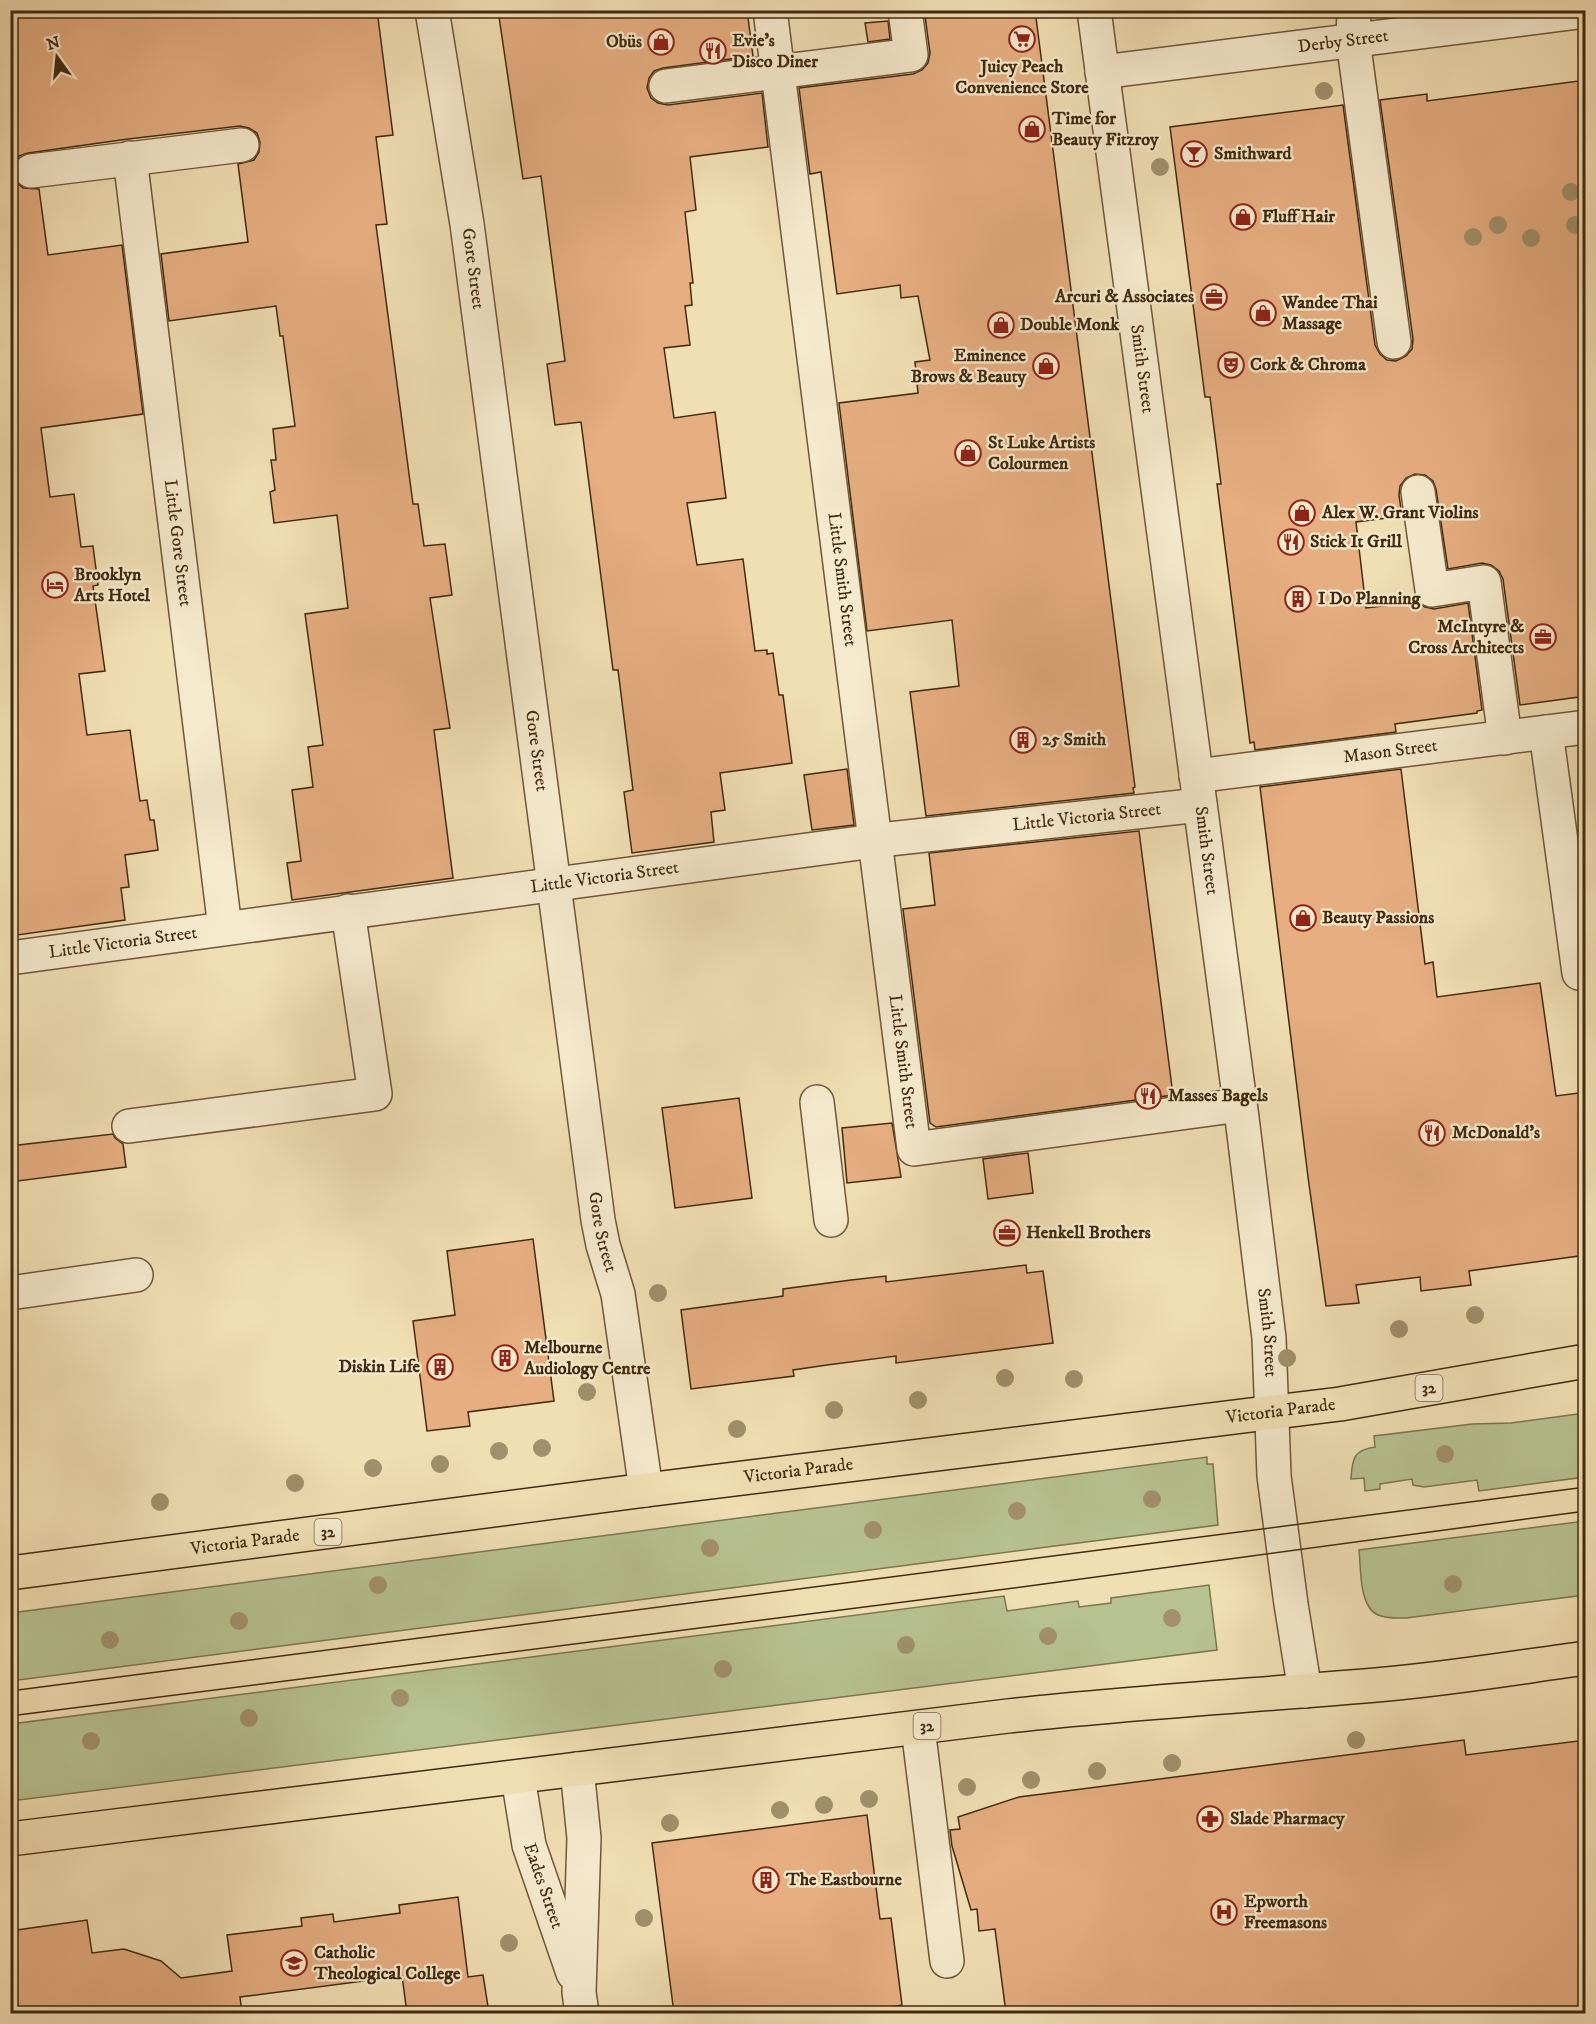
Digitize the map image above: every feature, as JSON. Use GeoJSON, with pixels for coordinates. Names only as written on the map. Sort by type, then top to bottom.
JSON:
{"type":"FeatureCollection","features":[{"type":"Feature","properties":{"kind":"main road","name":"Victoria Parade"},"geometry":{"type":"LineString","coordinates":[[10,1573],[646,1490],[1340,1404],[1586,1361]]}},
{"type":"Feature","properties":{"kind":"main road","name":"32"},"geometry":{"type":"LineString","coordinates":[[10,1839],[1071,1709],[1390,1684],[1586,1658]]}},
{"type":"Feature","properties":{"kind":"street","name":"Gore Street"},"geometry":{"type":"LineString","coordinates":[[432,10],[469,236],[598,1220],[618,1294],[646,1490]]}},
{"type":"Feature","properties":{"kind":"street","name":"Little Smith Street"},"geometry":{"type":"LineString","coordinates":[[770,10],[914,1149],[1240,1105]]}},
{"type":"Feature","properties":{"kind":"street"},"geometry":{"type":"LineString","coordinates":[[666,86],[911,55],[905,10]]}},
{"type":"Feature","properties":{"kind":"street","name":"Smith Street"},"geometry":{"type":"LineString","coordinates":[[1094,10],[1240,1105],[1269,1338],[1274,1476],[1305,1691]]}},
{"type":"Feature","properties":{"kind":"street","name":"Derby Street"},"geometry":{"type":"LineString","coordinates":[[1102,72],[1353,25],[1586,11]]}},
{"type":"Feature","properties":{"kind":"street"},"geometry":{"type":"LineString","coordinates":[[1353,25],[1394,342]]}},
{"type":"Feature","properties":{"kind":"street"},"geometry":{"type":"LineString","coordinates":[[31,171],[242,145]]}},
{"type":"Feature","properties":{"kind":"street","name":"Little Gore Street"},"geometry":{"type":"LineString","coordinates":[[130,159],[225,928]]}},
{"type":"Feature","properties":{"kind":"street"},"geometry":{"type":"LineString","coordinates":[[1418,492],[1432,590],[1484,582],[1505,738]]}},
{"type":"Feature","properties":{"kind":"street","name":"Mason Street"},"geometry":{"type":"LineString","coordinates":[[1198,791],[1505,738],[1586,727]]}},
{"type":"Feature","properties":{"kind":"street"},"geometry":{"type":"LineString","coordinates":[[1546,732],[1579,973]]}},
{"type":"Feature","properties":{"kind":"street","name":"Little Victoria Street"},"geometry":{"type":"LineString","coordinates":[[10,957],[874,841],[1198,791]]}},
{"type":"Feature","properties":{"kind":"street"},"geometry":{"type":"LineString","coordinates":[[129,1126],[375,1094],[348,911]]}},
{"type":"Feature","properties":{"kind":"street"},"geometry":{"type":"LineString","coordinates":[[817,1102],[831,1220]]}},
{"type":"Feature","properties":{"kind":"street"},"geometry":{"type":"LineString","coordinates":[[10,1293],[136,1275]]}},
{"type":"Feature","properties":{"kind":"street"},"geometry":{"type":"LineString","coordinates":[[918,1728],[947,1961]]}},
{"type":"Feature","properties":{"kind":"street","name":"Eades Street"},"geometry":{"type":"LineString","coordinates":[[577,1770],[584,1838],[581,2003]]}},
{"type":"Feature","properties":{"kind":"street","name":"Eades Street"},"geometry":{"type":"LineString","coordinates":[[518,1777],[529,1845],[581,2003]]}},
{"type":"Feature","properties":{"kind":"green space"},"geometry":{"type":"Polygon","coordinates":[[[1585,1413],[1585,1477],[1479,1491],[1477,1480],[1424,1487],[1413,1485],[1412,1479],[1380,1484],[1380,1489],[1365,1491],[1364,1478],[1351,1479],[1353,1460],[1363,1450],[1375,1447],[1374,1436],[1472,1424],[1511,1423],[1585,1413]]]}},
{"type":"Feature","properties":{"kind":"green space"},"geometry":{"type":"Polygon","coordinates":[[[1207,1457],[1207,1464],[1213,1464],[1218,1525],[11,1681],[11,1613],[1207,1457]]]}},
{"type":"Feature","properties":{"kind":"green space"},"geometry":{"type":"Polygon","coordinates":[[[1585,1521],[1585,1595],[1406,1618],[1388,1618],[1378,1615],[1372,1611],[1364,1596],[1359,1550],[1585,1521]]]}},
{"type":"Feature","properties":{"kind":"green space"},"geometry":{"type":"Polygon","coordinates":[[[1209,1585],[1217,1650],[11,1801],[11,1724],[1004,1596],[1007,1611],[1078,1601],[1079,1607],[1111,1603],[1111,1598],[1209,1585]]]}},
{"type":"Feature","properties":{"kind":"building"},"geometry":{"type":"Polygon","coordinates":[[[10,10],[377,10],[393,135],[376,137],[387,224],[376,225],[413,504],[418,504],[424,546],[445,544],[452,595],[430,598],[450,728],[434,730],[453,878],[292,900],[287,863],[301,861],[292,790],[313,787],[308,747],[323,745],[305,614],[348,608],[337,515],[274,523],[270,492],[275,490],[271,460],[276,460],[273,429],[295,426],[283,336],[280,336],[276,306],[169,321],[161,254],[248,242],[238,164],[254,160],[259,152],[260,142],[257,133],[240,126],[128,139],[28,153],[19,156],[12,173],[16,182],[23,188],[39,189],[48,255],[122,245],[143,414],[41,428],[50,497],[74,494],[81,547],[93,546],[98,585],[93,586],[105,671],[79,674],[87,735],[130,730],[140,801],[147,800],[150,820],[154,820],[158,850],[125,855],[129,887],[121,888],[125,920],[10,936],[10,10]]]}},
{"type":"Feature","properties":{"kind":"building"},"geometry":{"type":"Polygon","coordinates":[[[498,10],[747,10],[753,56],[663,68],[654,71],[649,78],[647,88],[651,98],[658,103],[668,105],[762,93],[768,147],[690,157],[696,210],[685,212],[693,283],[690,283],[692,305],[685,306],[690,345],[664,348],[674,418],[715,412],[726,498],[687,503],[697,565],[743,559],[755,651],[767,650],[767,654],[773,653],[779,695],[783,695],[792,763],[720,773],[725,810],[711,812],[714,842],[632,853],[624,792],[633,790],[618,670],[613,670],[581,422],[555,425],[547,364],[565,361],[541,176],[523,179],[498,10]]]}},
{"type":"Feature","properties":{"kind":"building"},"geometry":{"type":"Polygon","coordinates":[[[970,10],[1035,10],[1135,787],[1133,788],[1134,793],[926,816],[910,692],[959,686],[952,620],[867,631],[839,403],[918,393],[915,362],[930,360],[918,296],[901,298],[900,285],[837,294],[821,172],[810,174],[799,88],[913,74],[922,70],[928,63],[930,53],[925,16],[970,10]]]}},
{"type":"Feature","properties":{"kind":"building"},"geometry":{"type":"Polygon","coordinates":[[[888,21],[890,39],[868,42],[865,23],[888,21]]]}},
{"type":"Feature","properties":{"kind":"building"},"geometry":{"type":"Polygon","coordinates":[[[1586,80],[1586,348],[1580,348],[1586,388],[1586,696],[1520,705],[1503,579],[1499,571],[1491,565],[1482,563],[1448,569],[1436,489],[1433,481],[1425,475],[1415,474],[1406,478],[1400,486],[1402,516],[1356,522],[1366,608],[1417,602],[1434,609],[1468,603],[1482,710],[1477,713],[1395,724],[1396,732],[1255,750],[1254,742],[1250,743],[1217,484],[1221,484],[1210,397],[1205,397],[1170,127],[1343,105],[1375,345],[1387,360],[1396,361],[1406,356],[1412,349],[1413,339],[1380,100],[1427,94],[1427,101],[1586,80]]]}},
{"type":"Feature","properties":{"kind":"building"},"geometry":{"type":"Polygon","coordinates":[[[847,769],[854,825],[812,830],[804,775],[847,769]]]}},
{"type":"Feature","properties":{"kind":"building","name":"McDonald's"},"geometry":{"type":"Polygon","coordinates":[[[1401,769],[1425,964],[1433,962],[1437,997],[1540,983],[1556,1096],[1586,1092],[1586,1255],[1469,1271],[1471,1285],[1421,1291],[1420,1277],[1356,1285],[1359,1303],[1326,1306],[1260,787],[1401,769]]]}},
{"type":"Feature","properties":{"kind":"building"},"geometry":{"type":"Polygon","coordinates":[[[1139,831],[1173,1095],[936,1127],[930,1123],[903,909],[935,905],[929,853],[1139,831]]]}},
{"type":"Feature","properties":{"kind":"building"},"geometry":{"type":"Polygon","coordinates":[[[739,1098],[752,1198],[675,1208],[662,1108],[739,1098]]]}},
{"type":"Feature","properties":{"kind":"building"},"geometry":{"type":"Polygon","coordinates":[[[892,1123],[901,1177],[847,1183],[842,1128],[892,1123]]]}},
{"type":"Feature","properties":{"kind":"building"},"geometry":{"type":"Polygon","coordinates":[[[113,1134],[123,1144],[126,1167],[10,1182],[10,1146],[113,1134]]]}},
{"type":"Feature","properties":{"kind":"building"},"geometry":{"type":"Polygon","coordinates":[[[1028,1153],[1033,1193],[988,1199],[983,1159],[1028,1153]]]}},
{"type":"Feature","properties":{"kind":"building","name":"Melbourne Audiology Centre"},"geometry":{"type":"Polygon","coordinates":[[[533,1239],[554,1401],[468,1412],[470,1426],[427,1431],[413,1321],[455,1315],[447,1251],[533,1239]]]}},
{"type":"Feature","properties":{"kind":"building"},"geometry":{"type":"Polygon","coordinates":[[[1026,1265],[1027,1273],[1043,1271],[1053,1343],[896,1363],[896,1356],[793,1370],[794,1376],[691,1389],[681,1310],[783,1296],[783,1289],[851,1280],[886,1276],[886,1282],[1026,1265]]]}},
{"type":"Feature","properties":{"kind":"building","name":"Epworth Freemasons"},"geometry":{"type":"Polygon","coordinates":[[[1464,1740],[1466,1755],[1586,1740],[1586,2013],[1006,2013],[995,1929],[979,1931],[977,1909],[971,1910],[952,1846],[950,1830],[960,1829],[958,1817],[1019,1797],[1464,1740]]]}},
{"type":"Feature","properties":{"kind":"building","name":"The Eastbourne"},"geometry":{"type":"Polygon","coordinates":[[[867,1815],[880,1919],[891,1918],[902,2005],[891,2007],[892,2013],[674,2013],[652,1843],[867,1815]]]}},
{"type":"Feature","properties":{"kind":"building"},"geometry":{"type":"Polygon","coordinates":[[[458,1897],[468,1977],[483,1975],[489,2013],[407,2013],[402,1976],[240,1997],[242,2013],[10,2013],[10,1931],[87,1920],[92,1953],[124,1949],[161,1961],[181,1978],[232,1971],[227,1935],[302,1926],[301,1918],[333,1914],[334,1922],[400,1913],[399,1905],[458,1897]]]}},
{"type":"Feature","properties":{"kind":"tram line"},"geometry":{"type":"LineString","coordinates":[[10,1691],[1586,1487]]}},
{"type":"Feature","properties":{"kind":"tram line"},"geometry":{"type":"LineString","coordinates":[[10,1716],[1006,1589],[1586,1511]]}},
{"type":"Feature","properties":{"kind":"place","name":"Juicy Peach Convenience Store"},"geometry":{"type":"Point","coordinates":[1022,39]}},
{"type":"Feature","properties":{"kind":"place","name":"Obüs"},"geometry":{"type":"Point","coordinates":[661,42]}},
{"type":"Feature","properties":{"kind":"place","name":"Evie's Disco Diner"},"geometry":{"type":"Point","coordinates":[713,51]}},
{"type":"Feature","properties":{"kind":"place","name":"Time for Beauty Fitzroy"},"geometry":{"type":"Point","coordinates":[1032,129]}},
{"type":"Feature","properties":{"kind":"place","name":"Smithward"},"geometry":{"type":"Point","coordinates":[1194,154]}},
{"type":"Feature","properties":{"kind":"place","name":"Fluff Hair"},"geometry":{"type":"Point","coordinates":[1243,217]}},
{"type":"Feature","properties":{"kind":"place","name":"Arcuri & Associates"},"geometry":{"type":"Point","coordinates":[1214,297]}},
{"type":"Feature","properties":{"kind":"place","name":"Wandee Thai Massage"},"geometry":{"type":"Point","coordinates":[1263,313]}},
{"type":"Feature","properties":{"kind":"place","name":"Double Monk"},"geometry":{"type":"Point","coordinates":[1001,325]}},
{"type":"Feature","properties":{"kind":"place","name":"Cork & Chroma"},"geometry":{"type":"Point","coordinates":[1231,365]}},
{"type":"Feature","properties":{"kind":"place","name":"Eminence Brows & Beauty"},"geometry":{"type":"Point","coordinates":[1046,366]}},
{"type":"Feature","properties":{"kind":"place","name":"St Luke Artists Colourmen"},"geometry":{"type":"Point","coordinates":[968,453]}},
{"type":"Feature","properties":{"kind":"place","name":"Alex W. Grant Violins"},"geometry":{"type":"Point","coordinates":[1302,513]}},
{"type":"Feature","properties":{"kind":"place","name":"Stick It Grill"},"geometry":{"type":"Point","coordinates":[1291,542]}},
{"type":"Feature","properties":{"kind":"place","name":"Brooklyn Arts Hotel"},"geometry":{"type":"Point","coordinates":[55,585]}},
{"type":"Feature","properties":{"kind":"place","name":"I Do Planning"},"geometry":{"type":"Point","coordinates":[1298,599]}},
{"type":"Feature","properties":{"kind":"place","name":"McIntyre & Cross Architects"},"geometry":{"type":"Point","coordinates":[1543,637]}},
{"type":"Feature","properties":{"kind":"place","name":"25 Smith"},"geometry":{"type":"Point","coordinates":[1023,740]}},
{"type":"Feature","properties":{"kind":"place","name":"Beauty Passions"},"geometry":{"type":"Point","coordinates":[1303,918]}},
{"type":"Feature","properties":{"kind":"place","name":"Masses Bagels"},"geometry":{"type":"Point","coordinates":[1148,1096]}},
{"type":"Feature","properties":{"kind":"place","name":"McDonald's"},"geometry":{"type":"Point","coordinates":[1432,1133]}},
{"type":"Feature","properties":{"kind":"place","name":"Henkell Brothers"},"geometry":{"type":"Point","coordinates":[1007,1233]}},
{"type":"Feature","properties":{"kind":"place","name":"Melbourne Audiology Centre"},"geometry":{"type":"Point","coordinates":[505,1358]}},
{"type":"Feature","properties":{"kind":"place","name":"Diskin Life"},"geometry":{"type":"Point","coordinates":[440,1367]}},
{"type":"Feature","properties":{"kind":"place","name":"Slade Pharmacy"},"geometry":{"type":"Point","coordinates":[1210,1819]}},
{"type":"Feature","properties":{"kind":"place","name":"The Eastbourne"},"geometry":{"type":"Point","coordinates":[766,1880]}},
{"type":"Feature","properties":{"kind":"place","name":"Epworth Freemasons"},"geometry":{"type":"Point","coordinates":[1224,1912]}},
{"type":"Feature","properties":{"kind":"place","name":"Catholic Theological College"},"geometry":{"type":"Point","coordinates":[294,1963]}}]}
